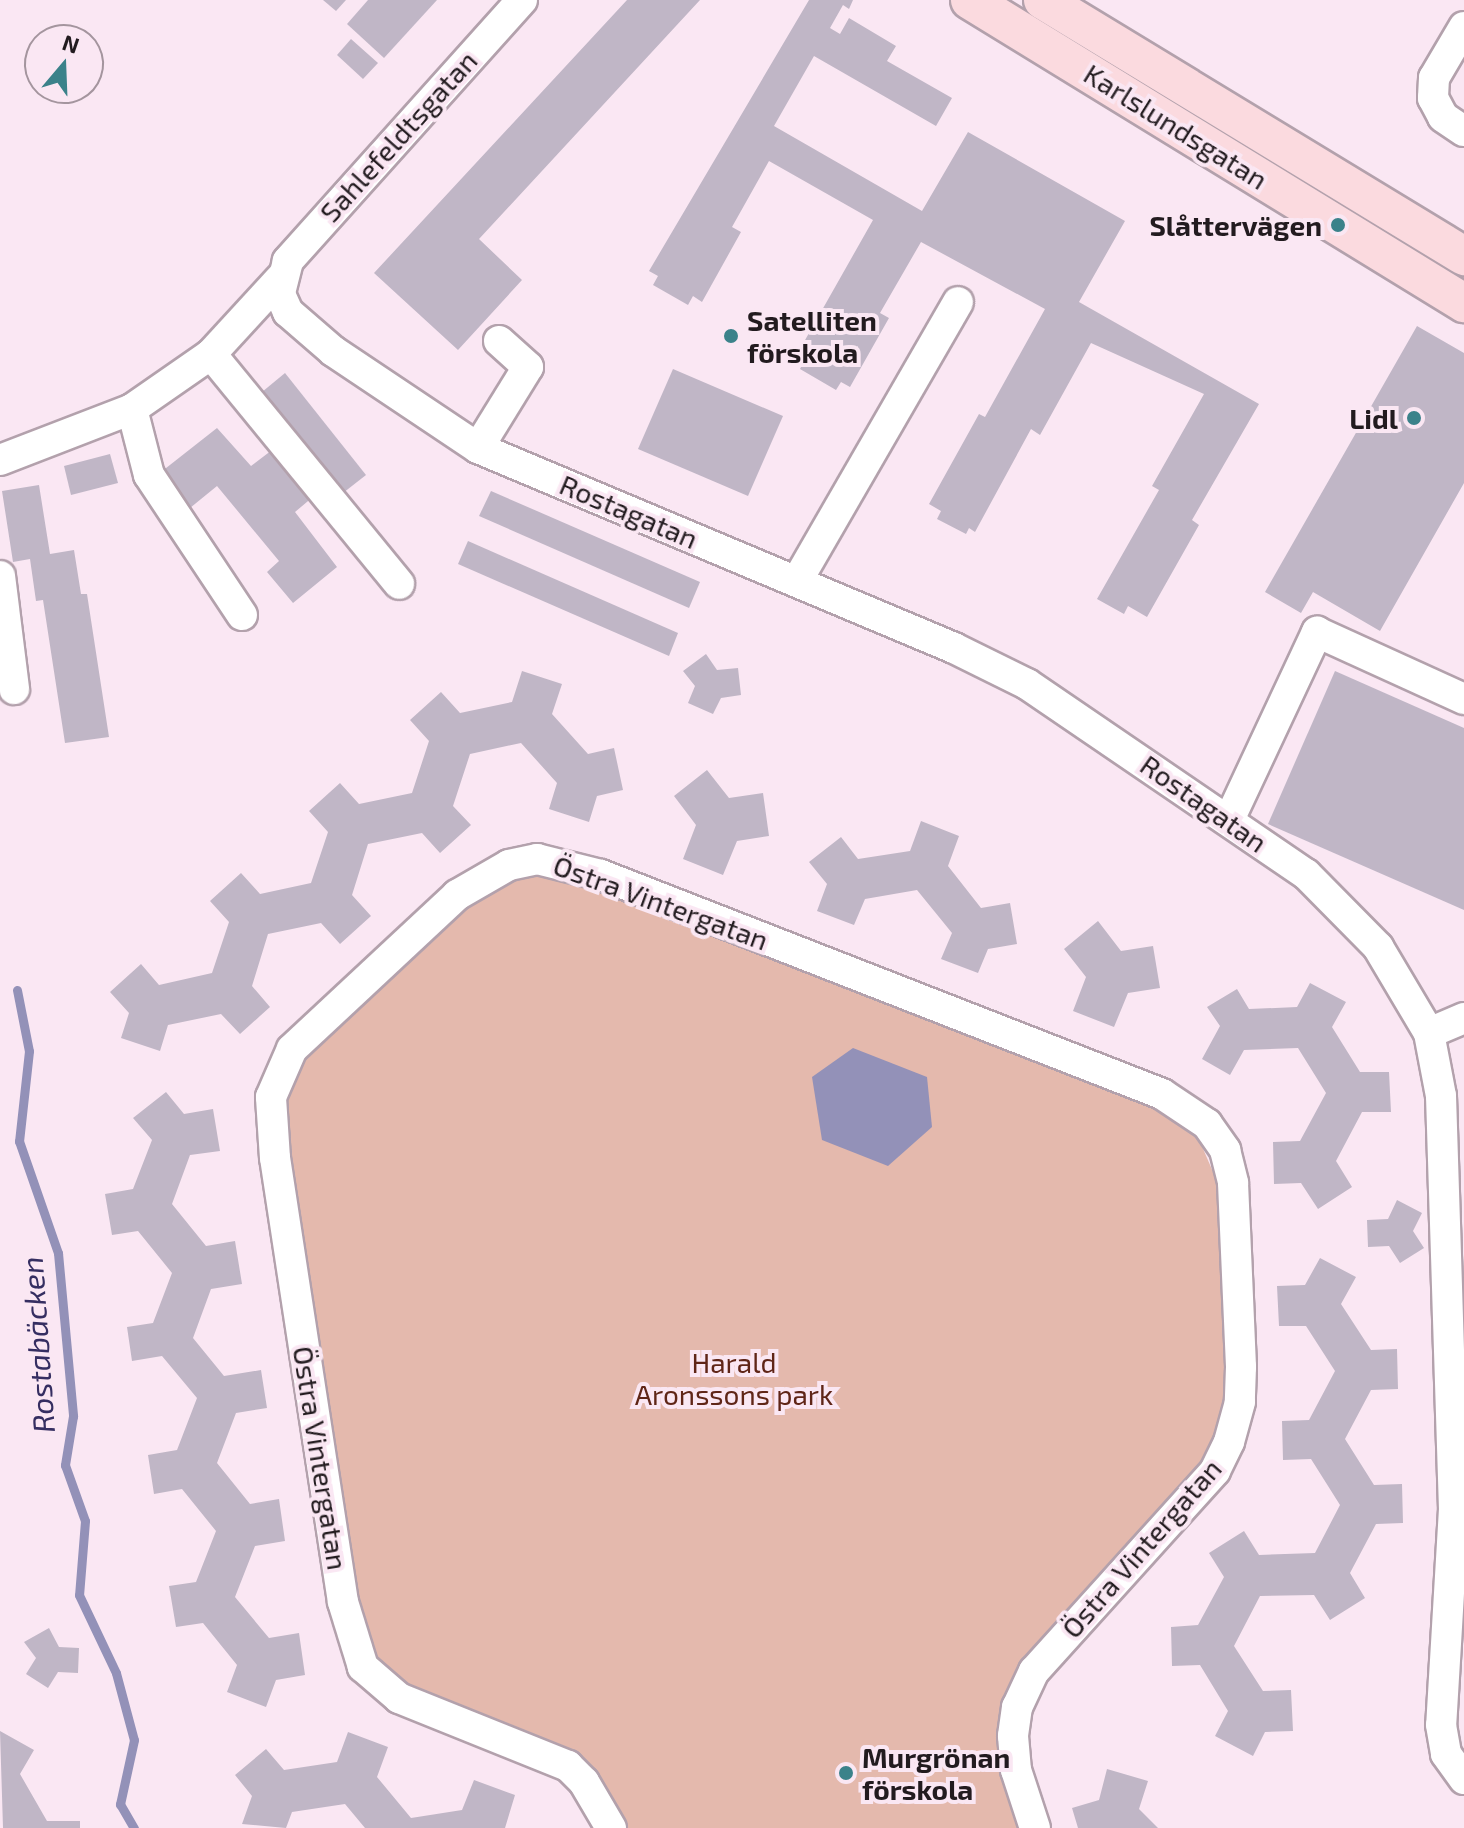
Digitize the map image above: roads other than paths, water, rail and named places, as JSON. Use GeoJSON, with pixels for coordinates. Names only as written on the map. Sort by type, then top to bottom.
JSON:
{"type":"FeatureCollection","features":[{"type":"Feature","properties":{"kind":"main road","name":"Karlslundsgatan"},"geometry":{"type":"LineString","coordinates":[[970,0],[1464,303]]}},
{"type":"Feature","properties":{"kind":"main road","name":"Karlslundsgatan"},"geometry":{"type":"LineString","coordinates":[[1043,0],[1464,256]]}},
{"type":"Feature","properties":{"kind":"street","name":"Sahlefeldtsgatan"},"geometry":{"type":"LineString","coordinates":[[0,460],[132,409],[211,354],[281,278],[306,238],[522,0]]}},
{"type":"Feature","properties":{"kind":"street"},"geometry":{"type":"LineString","coordinates":[[1464,27],[1434,78],[1433,98],[1443,117],[1464,131]]}},
{"type":"Feature","properties":{"kind":"street","name":"Rostagatan"},"geometry":{"type":"LineString","coordinates":[[281,278],[280,294],[302,326],[478,448],[797,581],[1027,684],[1306,874],[1347,912],[1378,947],[1429,1033],[1445,1150],[1454,1494],[1441,1725],[1446,1754],[1464,1779]]}},
{"type":"Feature","properties":{"kind":"street"},"geometry":{"type":"LineString","coordinates":[[797,581],[958,302]]}},
{"type":"Feature","properties":{"kind":"street"},"geometry":{"type":"LineString","coordinates":[[478,448],[528,367],[499,341]]}},
{"type":"Feature","properties":{"kind":"street"},"geometry":{"type":"LineString","coordinates":[[211,354],[399,584]]}},
{"type":"Feature","properties":{"kind":"street"},"geometry":{"type":"LineString","coordinates":[[132,409],[149,475],[242,615]]}},
{"type":"Feature","properties":{"kind":"street"},"geometry":{"type":"LineString","coordinates":[[0,576],[14,689]]}},
{"type":"Feature","properties":{"kind":"street"},"geometry":{"type":"LineString","coordinates":[[1229,820],[1317,632],[1464,699]]}},
{"type":"Feature","properties":{"kind":"street","name":"Östra Vintergatan"},"geometry":{"type":"LineString","coordinates":[[611,1828],[568,1766],[399,1698],[363,1667],[343,1602],[275,1158],[271,1097],[292,1049],[457,895],[509,865],[537,859],[601,875],[1162,1094],[1207,1124],[1225,1150],[1233,1183],[1241,1367],[1240,1402],[1229,1442],[1215,1471],[1034,1671],[1017,1707],[1013,1736],[1016,1770],[1035,1828]]}},
{"type":"Feature","properties":{"kind":"street"},"geometry":{"type":"LineString","coordinates":[[1429,1033],[1464,1018]]}},
{"type":"Feature","properties":{"kind":"water"},"geometry":{"type":"Polygon","coordinates":[[[853,1048],[927,1077],[932,1127],[888,1166],[822,1140],[812,1077],[853,1048]]]}},
{"type":"Feature","properties":{"kind":"waterway","name":"Rostabäcken"},"geometry":{"type":"LineString","coordinates":[[17,990],[29,1051],[19,1141],[58,1253],[73,1416],[65,1465],[85,1521],[79,1595],[116,1673],[134,1740],[120,1804],[134,1828]]}},
{"type":"Feature","properties":{"kind":"place","name":"Slåttervägen"},"geometry":{"type":"Point","coordinates":[1338,225]}},
{"type":"Feature","properties":{"kind":"place","name":"Satelliten förskola"},"geometry":{"type":"Point","coordinates":[731,336]}},
{"type":"Feature","properties":{"kind":"place","name":"Lidl"},"geometry":{"type":"Point","coordinates":[1414,418]}},
{"type":"Feature","properties":{"kind":"place","name":"Murgrönan förskola"},"geometry":{"type":"Point","coordinates":[846,1773]}},
{"type":"Feature","properties":{"kind":"park label","name":"Harald Aronssons park"},"geometry":{"type":"Point","coordinates":[734,1378]}}]}
